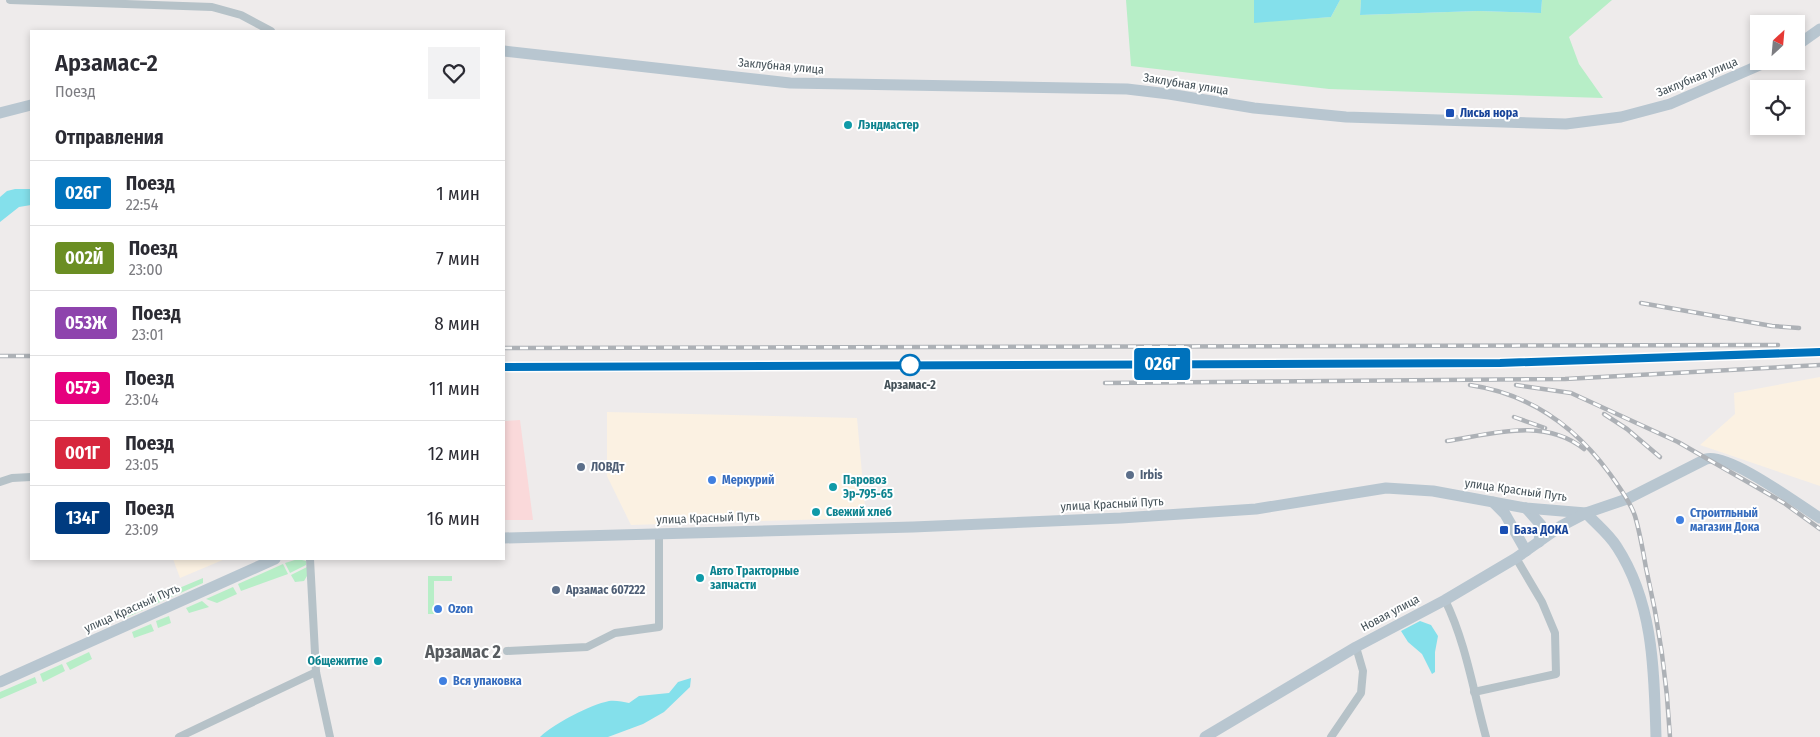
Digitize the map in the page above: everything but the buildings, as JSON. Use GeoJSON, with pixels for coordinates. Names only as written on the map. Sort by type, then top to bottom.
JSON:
{"type":"FeatureCollection","features":[{"type":"Feature","properties":{"kind":"main road"},"geometry":{"type":"LineString","coordinates":[[1805,40],[1820,29]]}},
{"type":"Feature","properties":{"kind":"main road","name":"Заклубная улица"},"geometry":{"type":"LineString","coordinates":[[505,51],[790,83],[1127,89],[1254,108],[1346,117],[1566,124],[1621,117],[1670,104],[1750,69]]}},
{"type":"Feature","properties":{"kind":"main road"},"geometry":{"type":"LineString","coordinates":[[0,113],[30,105]]}},
{"type":"Feature","properties":{"kind":"main road","name":"улица Красный Путь"},"geometry":{"type":"LineString","coordinates":[[505,538],[908,527],[1201,513],[1256,509],[1386,488],[1433,491],[1526,508],[1586,513],[1627,499],[1706,459],[1714,457],[1735,465],[1820,518]]}},
{"type":"Feature","properties":{"kind":"main road"},"geometry":{"type":"LineString","coordinates":[[1493,502],[1505,514],[1526,551]]}},
{"type":"Feature","properties":{"kind":"main road"},"geometry":{"type":"LineString","coordinates":[[1526,508],[1541,525],[1539,542]]}},
{"type":"Feature","properties":{"kind":"main road"},"geometry":{"type":"LineString","coordinates":[[1586,513],[1616,545],[1629,569],[1639,596],[1649,631],[1654,666],[1656,737]]}},
{"type":"Feature","properties":{"kind":"main road","name":"Новая улица"},"geometry":{"type":"LineString","coordinates":[[1206,737],[1356,647],[1445,600],[1516,558],[1586,513]]}},
{"type":"Feature","properties":{"kind":"main road","name":"улица Красный Путь"},"geometry":{"type":"LineString","coordinates":[[0,682],[273,560]]}},
{"type":"Feature","properties":{"kind":"street"},"geometry":{"type":"LineString","coordinates":[[10,0],[212,7],[241,15],[269,30]]}},
{"type":"Feature","properties":{"kind":"street"},"geometry":{"type":"LineString","coordinates":[[0,482],[12,478],[30,478]]}},
{"type":"Feature","properties":{"kind":"street"},"geometry":{"type":"LineString","coordinates":[[507,651],[587,647],[615,634],[659,627],[659,534]]}},
{"type":"Feature","properties":{"kind":"street"},"geometry":{"type":"LineString","coordinates":[[1474,692],[1556,674],[1555,632],[1542,602],[1516,558]]}},
{"type":"Feature","properties":{"kind":"street"},"geometry":{"type":"LineString","coordinates":[[310,560],[316,672],[330,737]]}},
{"type":"Feature","properties":{"kind":"street"},"geometry":{"type":"LineString","coordinates":[[1445,600],[1456,623],[1470,669],[1486,737]]}},
{"type":"Feature","properties":{"kind":"street"},"geometry":{"type":"LineString","coordinates":[[1333,736],[1361,693],[1363,670],[1356,647]]}},
{"type":"Feature","properties":{"kind":"street"},"geometry":{"type":"LineString","coordinates":[[180,737],[316,672]]}},
{"type":"Feature","properties":{"kind":"shaded area"},"geometry":{"type":"Polygon","coordinates":[[[1820,377],[1820,486],[1700,445],[1735,414],[1734,393],[1820,377]]]}},
{"type":"Feature","properties":{"kind":"shaded area"},"geometry":{"type":"Polygon","coordinates":[[[607,412],[857,418],[866,518],[631,525],[607,476],[607,412]]]}},
{"type":"Feature","properties":{"kind":"shaded area"},"geometry":{"type":"Polygon","coordinates":[[[520,420],[533,520],[505,520],[505,421],[520,420]]]}},
{"type":"Feature","properties":{"kind":"shaded area"},"geometry":{"type":"Polygon","coordinates":[[[173,560],[223,560],[180,578],[173,560]]]}},
{"type":"Feature","properties":{"kind":"green space"},"geometry":{"type":"Polygon","coordinates":[[[1126,0],[1254,0],[1254,22],[1331,17],[1340,0],[1361,0],[1360,15],[1478,11],[1541,13],[1542,0],[1612,0],[1569,37],[1579,64],[1603,98],[1329,89],[1131,66],[1126,0]]]}},
{"type":"Feature","properties":{"kind":"green space"},"geometry":{"type":"Polygon","coordinates":[[[302,560],[306,561],[306,565],[290,573],[285,563],[302,560]]]}},
{"type":"Feature","properties":{"kind":"green space"},"geometry":{"type":"Polygon","coordinates":[[[283,564],[288,574],[241,591],[238,584],[283,564]]]}},
{"type":"Feature","properties":{"kind":"green space"},"geometry":{"type":"Polygon","coordinates":[[[307,567],[307,576],[304,581],[295,582],[291,575],[307,567]]]}},
{"type":"Feature","properties":{"kind":"green space"},"geometry":{"type":"Polygon","coordinates":[[[428,576],[452,576],[452,581],[434,581],[434,614],[428,614],[428,576]]]}},
{"type":"Feature","properties":{"kind":"green space"},"geometry":{"type":"Polygon","coordinates":[[[203,578],[203,583],[149,607],[146,602],[203,578]]]}},
{"type":"Feature","properties":{"kind":"green space"},"geometry":{"type":"Polygon","coordinates":[[[233,587],[237,594],[217,603],[206,599],[233,587]]]}},
{"type":"Feature","properties":{"kind":"green space"},"geometry":{"type":"Polygon","coordinates":[[[202,601],[209,607],[189,613],[186,608],[202,601]]]}},
{"type":"Feature","properties":{"kind":"green space"},"geometry":{"type":"Polygon","coordinates":[[[142,604],[143,610],[125,618],[123,613],[142,604]]]}},
{"type":"Feature","properties":{"kind":"green space"},"geometry":{"type":"Polygon","coordinates":[[[169,616],[171,623],[158,628],[156,621],[169,616]]]}},
{"type":"Feature","properties":{"kind":"green space"},"geometry":{"type":"Polygon","coordinates":[[[151,624],[154,631],[134,638],[132,632],[151,624]]]}},
{"type":"Feature","properties":{"kind":"green space"},"geometry":{"type":"Polygon","coordinates":[[[89,652],[92,659],[70,670],[66,663],[89,652]]]}},
{"type":"Feature","properties":{"kind":"green space"},"geometry":{"type":"Polygon","coordinates":[[[62,664],[65,671],[43,682],[40,674],[62,664]]]}},
{"type":"Feature","properties":{"kind":"green space"},"geometry":{"type":"Polygon","coordinates":[[[35,677],[37,683],[0,699],[0,692],[35,677]]]}},
{"type":"Feature","properties":{"kind":"water"},"geometry":{"type":"Polygon","coordinates":[[[1254,0],[1340,0],[1331,17],[1254,23],[1254,0]]]}},
{"type":"Feature","properties":{"kind":"water"},"geometry":{"type":"Polygon","coordinates":[[[1361,0],[1542,0],[1541,13],[1478,11],[1360,15],[1361,0]]]}},
{"type":"Feature","properties":{"kind":"water"},"geometry":{"type":"Polygon","coordinates":[[[30,189],[30,205],[19,207],[0,222],[0,197],[7,191],[30,189]]]}},
{"type":"Feature","properties":{"kind":"water"},"geometry":{"type":"Polygon","coordinates":[[[1420,621],[1431,625],[1438,636],[1435,652],[1435,672],[1432,674],[1422,654],[1408,642],[1401,631],[1420,621]]]}},
{"type":"Feature","properties":{"kind":"water"},"geometry":{"type":"Polygon","coordinates":[[[691,678],[690,687],[664,712],[643,724],[608,737],[540,737],[563,721],[592,706],[612,701],[629,703],[639,696],[669,693],[678,682],[691,678]]]}},
{"type":"Feature","properties":{"kind":"railway"},"geometry":{"type":"LineString","coordinates":[[1641,303],[1772,326],[1799,328]]}},
{"type":"Feature","properties":{"kind":"railway"},"geometry":{"type":"LineString","coordinates":[[505,348],[1778,345]]}},
{"type":"Feature","properties":{"kind":"railway"},"geometry":{"type":"LineString","coordinates":[[505,366],[1500,363],[1820,352]]}},
{"type":"Feature","properties":{"kind":"railway"},"geometry":{"type":"LineString","coordinates":[[0,356],[30,356]]}},
{"type":"Feature","properties":{"kind":"railway"},"geometry":{"type":"LineString","coordinates":[[1105,383],[1565,379],[1820,365]]}},
{"type":"Feature","properties":{"kind":"railway"},"geometry":{"type":"LineString","coordinates":[[1470,385],[1492,389],[1531,404],[1566,427],[1582,441],[1610,474],[1633,510],[1655,610],[1662,652],[1670,737]]}},
{"type":"Feature","properties":{"kind":"railway"},"geometry":{"type":"LineString","coordinates":[[1516,385],[1571,393],[1678,442],[1784,503],[1820,529]]}},
{"type":"Feature","properties":{"kind":"railway"},"geometry":{"type":"LineString","coordinates":[[1604,414],[1627,429],[1660,457]]}},
{"type":"Feature","properties":{"kind":"railway"},"geometry":{"type":"LineString","coordinates":[[1514,417],[1545,428]]}},
{"type":"Feature","properties":{"kind":"railway"},"geometry":{"type":"LineString","coordinates":[[1447,441],[1517,430],[1535,431],[1552,433],[1568,439],[1584,449]]}},
{"type":"Feature","properties":{"kind":"train","name":"026Г"},"geometry":{"type":"LineString","coordinates":[[505,367],[1500,363],[1728,353],[1820,352]]}},
{"type":"Feature","properties":{"kind":"place","name":"Лисья нора"},"geometry":{"type":"Point","coordinates":[1450,113]}},
{"type":"Feature","properties":{"kind":"place","name":"Лэндмастер"},"geometry":{"type":"Point","coordinates":[848,125]}},
{"type":"Feature","properties":{"kind":"place","name":"Арзамас-2"},"geometry":{"type":"Point","coordinates":[910,365]}},
{"type":"Feature","properties":{"kind":"place","name":"ЛОВДт"},"geometry":{"type":"Point","coordinates":[581,467]}},
{"type":"Feature","properties":{"kind":"place","name":"Irbis"},"geometry":{"type":"Point","coordinates":[1130,475]}},
{"type":"Feature","properties":{"kind":"place","name":"Меркурий"},"geometry":{"type":"Point","coordinates":[712,480]}},
{"type":"Feature","properties":{"kind":"place","name":"Паровоз Эр-795-65"},"geometry":{"type":"Point","coordinates":[833,487]}},
{"type":"Feature","properties":{"kind":"place","name":"Свежий хлеб"},"geometry":{"type":"Point","coordinates":[816,512]}},
{"type":"Feature","properties":{"kind":"place","name":"Строитльный магазин Дока"},"geometry":{"type":"Point","coordinates":[1680,520]}},
{"type":"Feature","properties":{"kind":"place","name":"База ДОКА"},"geometry":{"type":"Point","coordinates":[1504,530]}},
{"type":"Feature","properties":{"kind":"place","name":"Авто Тракторные запчасти"},"geometry":{"type":"Point","coordinates":[700,578]}},
{"type":"Feature","properties":{"kind":"place","name":"Арзамас 607222"},"geometry":{"type":"Point","coordinates":[556,590]}},
{"type":"Feature","properties":{"kind":"place","name":"Ozon"},"geometry":{"type":"Point","coordinates":[438,609]}},
{"type":"Feature","properties":{"kind":"place","name":"Общежитие"},"geometry":{"type":"Point","coordinates":[378,661]}},
{"type":"Feature","properties":{"kind":"place","name":"Вся упаковка"},"geometry":{"type":"Point","coordinates":[443,681]}},
{"type":"Feature","properties":{"kind":"district","name":"Арзамас 2"},"geometry":{"type":"Point","coordinates":[463,652]}}]}
